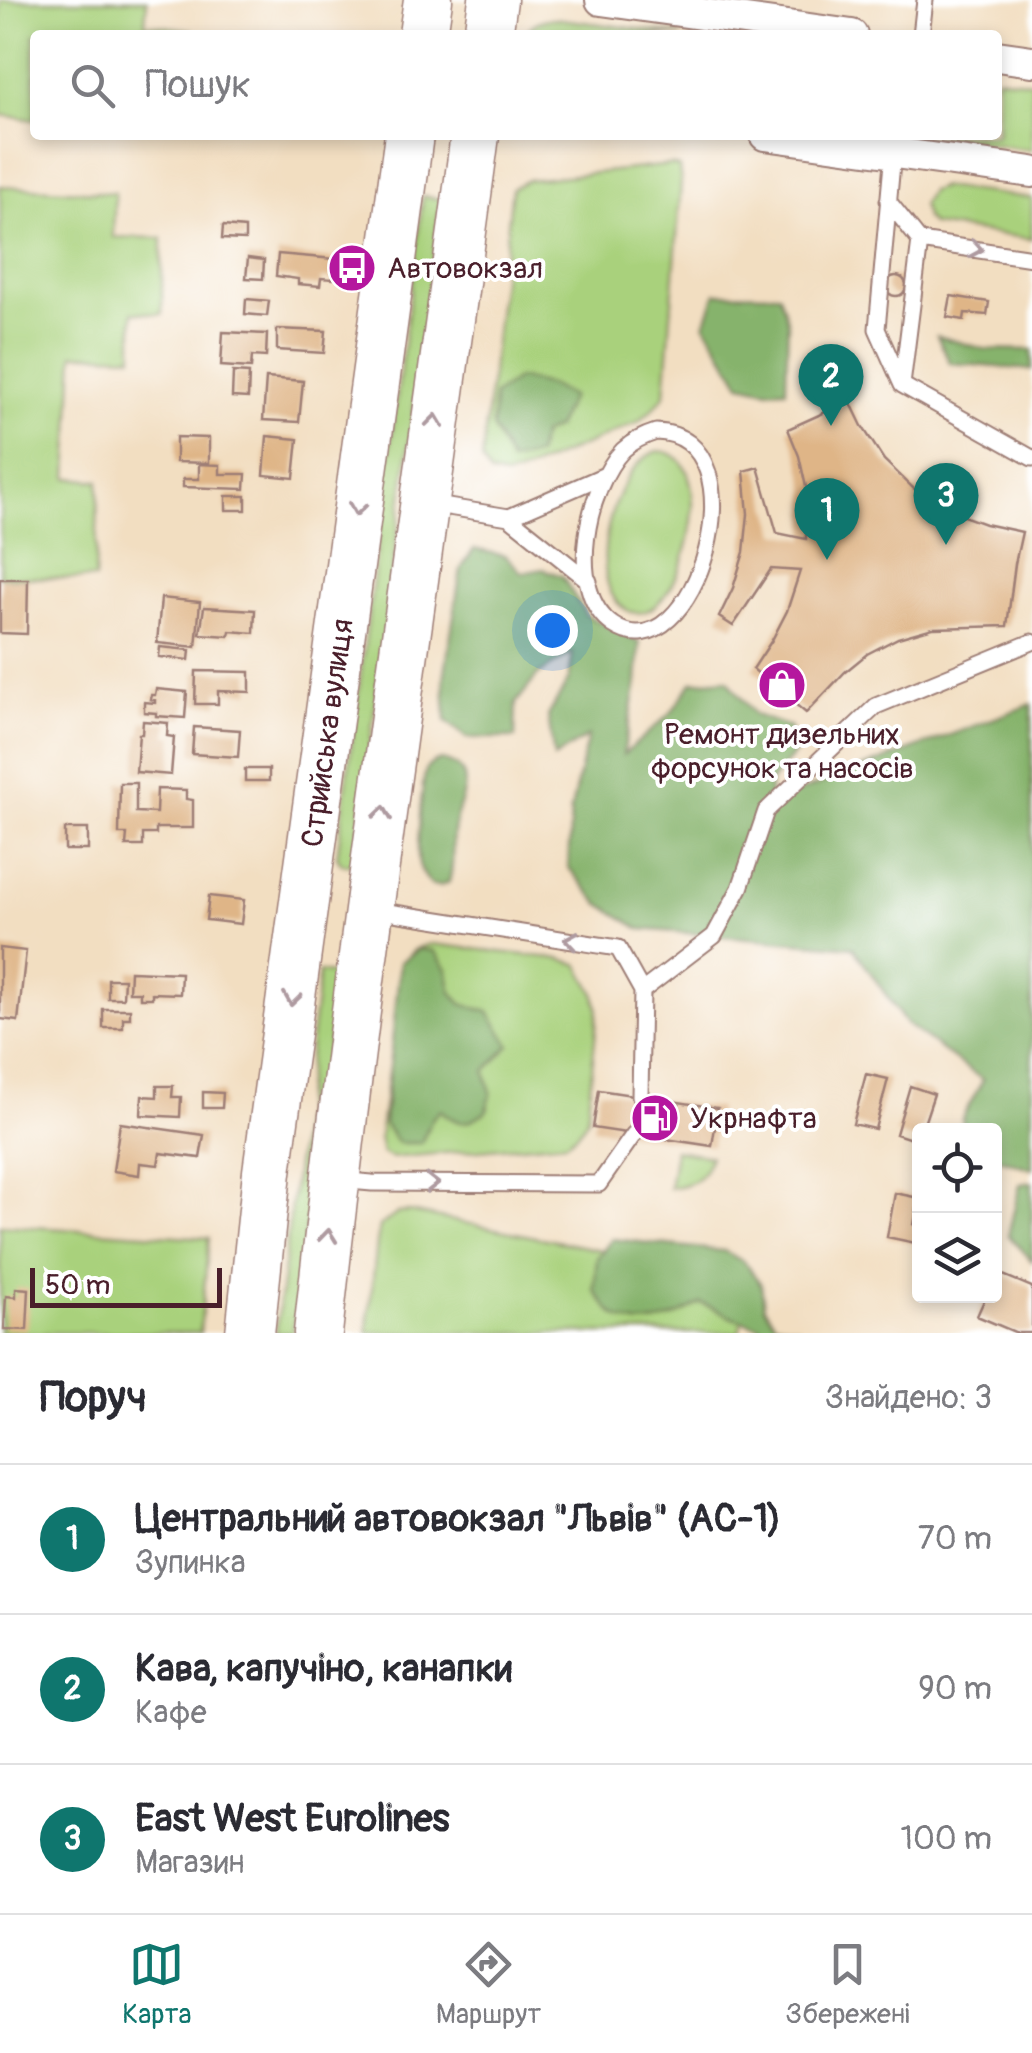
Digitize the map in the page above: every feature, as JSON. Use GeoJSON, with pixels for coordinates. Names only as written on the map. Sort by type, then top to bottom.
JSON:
{"type":"FeatureCollection","features":[{"type":"Feature","properties":{"kind":"main road"},"geometry":{"type":"LineString","coordinates":[[424,30],[428,0]]}},
{"type":"Feature","properties":{"kind":"main road"},"geometry":{"type":"LineString","coordinates":[[489,30],[493,0]]}},
{"type":"Feature","properties":{"kind":"main road"},"geometry":{"type":"LineString","coordinates":[[318,1333],[369,910],[473,151],[417,154],[407,148]]}},
{"type":"Feature","properties":{"kind":"main road","name":"Стрийська вулиця"},"geometry":{"type":"LineString","coordinates":[[250,1333],[267,1172],[407,148]]}},
{"type":"Feature","properties":{"kind":"main road"},"geometry":{"type":"LineString","coordinates":[[305,902],[369,910]]}},
{"type":"Feature","properties":{"kind":"street"},"geometry":{"type":"LineString","coordinates":[[600,0],[816,30]]}},
{"type":"Feature","properties":{"kind":"street"},"geometry":{"type":"LineString","coordinates":[[1002,57],[1032,61]]}},
{"type":"Feature","properties":{"kind":"street"},"geometry":{"type":"LineString","coordinates":[[803,140],[1032,172]]}},
{"type":"Feature","properties":{"kind":"lane"},"geometry":{"type":"LineString","coordinates":[[922,30],[925,0]]}},
{"type":"Feature","properties":{"kind":"lane"},"geometry":{"type":"LineString","coordinates":[[893,152],[877,330],[902,385],[1032,458]]}},
{"type":"Feature","properties":{"kind":"lane"},"geometry":{"type":"LineString","coordinates":[[888,201],[920,241],[1032,258]]}},
{"type":"Feature","properties":{"kind":"lane"},"geometry":{"type":"LineString","coordinates":[[902,385],[920,241]]}},
{"type":"Feature","properties":{"kind":"lane"},"geometry":{"type":"LineString","coordinates":[[670,432],[682,437],[693,446],[706,470],[712,497],[711,528],[693,588],[676,612],[655,628],[642,632],[628,631],[606,618],[588,581],[587,535],[606,476],[622,452],[643,436],[670,432]]}},
{"type":"Feature","properties":{"kind":"lane"},"geometry":{"type":"LineString","coordinates":[[509,516],[606,476]]}},
{"type":"Feature","properties":{"kind":"lane"},"geometry":{"type":"LineString","coordinates":[[426,503],[509,516],[588,581]]}},
{"type":"Feature","properties":{"kind":"lane"},"geometry":{"type":"LineString","coordinates":[[642,991],[714,936],[740,888],[766,810],[876,706],[1032,642]]}},
{"type":"Feature","properties":{"kind":"lane"},"geometry":{"type":"LineString","coordinates":[[369,910],[618,948],[642,991],[640,1096]]}},
{"type":"Feature","properties":{"kind":"lane"},"geometry":{"type":"LineString","coordinates":[[334,1180],[598,1184],[634,1134]]}},
{"type":"Feature","properties":{"kind":"green space"},"geometry":{"type":"Polygon","coordinates":[[[0,0],[147,0],[145,24],[192,30],[30,30],[30,119],[0,115],[0,0]]]}},
{"type":"Feature","properties":{"kind":"green space"},"geometry":{"type":"Polygon","coordinates":[[[554,18],[644,30],[528,30],[554,18]]]}},
{"type":"Feature","properties":{"kind":"green space"},"geometry":{"type":"Polygon","coordinates":[[[1002,78],[1032,82],[1032,150],[961,140],[1002,140],[1002,78]]]}},
{"type":"Feature","properties":{"kind":"green space"},"geometry":{"type":"Polygon","coordinates":[[[679,167],[681,183],[665,395],[638,422],[520,473],[505,477],[490,474],[482,460],[512,188],[528,180],[679,167]]]}},
{"type":"Feature","properties":{"kind":"green space"},"geometry":{"type":"Polygon","coordinates":[[[0,186],[115,193],[113,237],[162,238],[162,314],[133,312],[133,356],[74,354],[68,478],[99,481],[95,579],[0,577],[0,186]]]}},
{"type":"Feature","properties":{"kind":"green space"},"geometry":{"type":"Polygon","coordinates":[[[942,187],[1032,198],[1032,239],[932,225],[922,204],[930,191],[942,187]]]}},
{"type":"Feature","properties":{"kind":"green space"},"geometry":{"type":"Polygon","coordinates":[[[423,196],[441,199],[355,860],[348,865],[337,857],[423,196]]]}},
{"type":"Feature","properties":{"kind":"green space"},"geometry":{"type":"Polygon","coordinates":[[[716,293],[779,294],[788,323],[786,389],[767,390],[741,384],[705,324],[716,293]]]}},
{"type":"Feature","properties":{"kind":"green space"},"geometry":{"type":"Polygon","coordinates":[[[937,336],[984,349],[1032,350],[1032,370],[950,363],[937,336]]]}},
{"type":"Feature","properties":{"kind":"green space"},"geometry":{"type":"Polygon","coordinates":[[[518,378],[551,386],[571,397],[556,428],[542,434],[537,455],[510,462],[492,427],[494,395],[518,378]]]}},
{"type":"Feature","properties":{"kind":"green space"},"geometry":{"type":"Polygon","coordinates":[[[658,451],[679,460],[690,481],[693,511],[688,543],[677,574],[662,599],[645,612],[625,609],[612,595],[605,551],[616,500],[642,461],[658,451]]]}},
{"type":"Feature","properties":{"kind":"green space"},"geometry":{"type":"Polygon","coordinates":[[[474,549],[506,556],[522,573],[543,569],[562,576],[586,615],[640,643],[637,683],[623,755],[671,713],[692,682],[727,679],[755,715],[789,727],[799,748],[770,782],[770,803],[1032,704],[1032,1169],[1002,1159],[1002,1123],[963,1123],[983,1080],[906,1024],[853,947],[640,929],[599,903],[568,867],[571,809],[588,736],[554,758],[548,716],[569,679],[573,652],[538,675],[516,703],[515,738],[467,738],[446,721],[444,678],[461,569],[474,549]]]}},
{"type":"Feature","properties":{"kind":"green space"},"geometry":{"type":"Polygon","coordinates":[[[441,760],[462,771],[465,780],[453,833],[451,875],[449,882],[440,886],[431,885],[422,873],[418,846],[425,774],[430,765],[441,760]]]}},
{"type":"Feature","properties":{"kind":"green space"},"geometry":{"type":"Polygon","coordinates":[[[432,944],[578,964],[594,992],[598,1009],[587,1119],[566,1142],[391,1158],[382,1153],[379,1138],[402,970],[412,951],[432,944]]]}},
{"type":"Feature","properties":{"kind":"green space"},"geometry":{"type":"Polygon","coordinates":[[[420,949],[434,951],[447,969],[452,992],[462,1004],[489,1012],[510,1045],[485,1071],[491,1093],[487,1111],[463,1122],[440,1110],[421,1143],[398,1143],[384,1124],[400,962],[420,949]]]}},
{"type":"Feature","properties":{"kind":"green space"},"geometry":{"type":"Polygon","coordinates":[[[319,972],[337,975],[293,1333],[276,1333],[319,972]]]}},
{"type":"Feature","properties":{"kind":"green space"},"geometry":{"type":"Polygon","coordinates":[[[675,1150],[710,1156],[696,1180],[669,1188],[675,1150]]]}},
{"type":"Feature","properties":{"kind":"green space"},"geometry":{"type":"Polygon","coordinates":[[[1032,1182],[1032,1261],[1008,1235],[1020,1184],[1032,1182]]]}},
{"type":"Feature","properties":{"kind":"green space"},"geometry":{"type":"Polygon","coordinates":[[[410,1212],[752,1280],[739,1333],[367,1333],[380,1226],[398,1213],[410,1212]]]}},
{"type":"Feature","properties":{"kind":"green space"},"geometry":{"type":"Polygon","coordinates":[[[0,1225],[209,1238],[200,1333],[0,1333],[0,1225]]]}},
{"type":"Feature","properties":{"kind":"green space"},"geometry":{"type":"Polygon","coordinates":[[[612,1239],[724,1251],[744,1262],[761,1284],[764,1307],[775,1323],[797,1327],[803,1333],[761,1333],[759,1326],[701,1303],[670,1319],[649,1324],[616,1316],[594,1290],[597,1258],[612,1239]]]}},
{"type":"Feature","properties":{"kind":"building"},"geometry":{"type":"Polygon","coordinates":[[[223,226],[245,228],[245,240],[222,239],[223,226]]]}},
{"type":"Feature","properties":{"kind":"building"},"geometry":{"type":"Polygon","coordinates":[[[278,254],[334,259],[333,279],[321,278],[320,286],[276,276],[278,254]]]}},
{"type":"Feature","properties":{"kind":"building"},"geometry":{"type":"Polygon","coordinates":[[[248,258],[264,260],[263,279],[246,278],[248,258]]]}},
{"type":"Feature","properties":{"kind":"building"},"geometry":{"type":"Polygon","coordinates":[[[892,276],[900,276],[906,286],[900,296],[892,296],[886,290],[886,282],[892,276]]]}},
{"type":"Feature","properties":{"kind":"building"},"geometry":{"type":"Polygon","coordinates":[[[951,296],[989,302],[987,315],[965,313],[964,320],[947,317],[951,296]]]}},
{"type":"Feature","properties":{"kind":"building"},"geometry":{"type":"Polygon","coordinates":[[[246,299],[269,301],[267,316],[245,314],[246,299]]]}},
{"type":"Feature","properties":{"kind":"building"},"geometry":{"type":"Polygon","coordinates":[[[277,329],[326,331],[324,353],[277,350],[277,329]]]}},
{"type":"Feature","properties":{"kind":"building"},"geometry":{"type":"Polygon","coordinates":[[[223,332],[267,334],[266,357],[252,356],[251,368],[221,366],[223,332]]]}},
{"type":"Feature","properties":{"kind":"building"},"geometry":{"type":"Polygon","coordinates":[[[233,372],[249,373],[248,398],[232,397],[233,372]]]}},
{"type":"Feature","properties":{"kind":"building"},"geometry":{"type":"Polygon","coordinates":[[[266,378],[303,381],[299,422],[263,420],[266,378]]]}},
{"type":"Feature","properties":{"kind":"building"},"geometry":{"type":"Polygon","coordinates":[[[850,401],[884,460],[913,488],[947,510],[1022,532],[1007,626],[933,628],[898,638],[867,654],[806,713],[753,669],[787,611],[800,571],[771,569],[733,626],[719,617],[744,552],[748,514],[744,471],[758,467],[777,533],[806,539],[806,487],[788,429],[850,401]]]}},
{"type":"Feature","properties":{"kind":"building"},"geometry":{"type":"Polygon","coordinates":[[[267,436],[298,439],[294,478],[264,475],[267,436]]]}},
{"type":"Feature","properties":{"kind":"building"},"geometry":{"type":"Polygon","coordinates":[[[176,437],[209,438],[209,463],[176,462],[176,437]]]}},
{"type":"Feature","properties":{"kind":"building"},"geometry":{"type":"Polygon","coordinates":[[[199,464],[220,465],[220,474],[246,474],[245,489],[183,487],[183,479],[199,479],[199,464]]]}},
{"type":"Feature","properties":{"kind":"building"},"geometry":{"type":"Polygon","coordinates":[[[226,496],[246,496],[246,510],[226,510],[226,496]]]}},
{"type":"Feature","properties":{"kind":"building"},"geometry":{"type":"Polygon","coordinates":[[[0,579],[28,579],[27,634],[0,633],[0,579]]]}},
{"type":"Feature","properties":{"kind":"building"},"geometry":{"type":"Polygon","coordinates":[[[161,598],[200,602],[196,647],[157,643],[161,598]]]}},
{"type":"Feature","properties":{"kind":"building"},"geometry":{"type":"Polygon","coordinates":[[[204,607],[255,610],[254,633],[200,634],[204,607]]]}},
{"type":"Feature","properties":{"kind":"building"},"geometry":{"type":"Polygon","coordinates":[[[160,647],[190,650],[189,660],[159,657],[160,647]]]}},
{"type":"Feature","properties":{"kind":"building"},"geometry":{"type":"Polygon","coordinates":[[[196,671],[250,672],[250,692],[218,691],[218,704],[195,704],[196,671]]]}},
{"type":"Feature","properties":{"kind":"building"},"geometry":{"type":"Polygon","coordinates":[[[156,689],[187,692],[185,718],[144,712],[144,702],[155,703],[150,699],[156,689]]]}},
{"type":"Feature","properties":{"kind":"building"},"geometry":{"type":"Polygon","coordinates":[[[143,721],[168,723],[167,736],[174,737],[171,775],[136,772],[143,721]]]}},
{"type":"Feature","properties":{"kind":"building"},"geometry":{"type":"Polygon","coordinates":[[[194,727],[240,730],[238,757],[192,754],[194,727]]]}},
{"type":"Feature","properties":{"kind":"building"},"geometry":{"type":"Polygon","coordinates":[[[245,769],[269,769],[269,781],[245,781],[245,769]]]}},
{"type":"Feature","properties":{"kind":"building"},"geometry":{"type":"Polygon","coordinates":[[[120,783],[136,783],[136,812],[156,813],[157,789],[186,790],[186,799],[193,800],[193,828],[156,828],[156,834],[143,834],[143,846],[126,846],[127,834],[119,834],[120,783]]]}},
{"type":"Feature","properties":{"kind":"building"},"geometry":{"type":"Polygon","coordinates":[[[65,829],[88,829],[88,850],[65,850],[65,829]]]}},
{"type":"Feature","properties":{"kind":"building"},"geometry":{"type":"Polygon","coordinates":[[[209,896],[244,900],[241,924],[206,920],[209,896]]]}},
{"type":"Feature","properties":{"kind":"building"},"geometry":{"type":"Polygon","coordinates":[[[0,948],[26,951],[18,1021],[0,1019],[0,948]]]}},
{"type":"Feature","properties":{"kind":"building"},"geometry":{"type":"Polygon","coordinates":[[[130,971],[181,973],[180,994],[152,993],[152,998],[140,998],[140,992],[129,992],[130,971]]]}},
{"type":"Feature","properties":{"kind":"building"},"geometry":{"type":"Polygon","coordinates":[[[108,979],[124,979],[123,998],[108,998],[108,979]]]}},
{"type":"Feature","properties":{"kind":"building"},"geometry":{"type":"Polygon","coordinates":[[[103,1009],[130,1009],[130,1018],[123,1018],[123,1028],[103,1028],[103,1009]]]}},
{"type":"Feature","properties":{"kind":"building"},"geometry":{"type":"Polygon","coordinates":[[[866,1074],[888,1079],[875,1129],[853,1124],[866,1074]]]}},
{"type":"Feature","properties":{"kind":"building"},"geometry":{"type":"Polygon","coordinates":[[[157,1086],[173,1086],[172,1097],[181,1097],[180,1117],[141,1115],[142,1096],[157,1097],[157,1086]]]}},
{"type":"Feature","properties":{"kind":"building"},"geometry":{"type":"Polygon","coordinates":[[[910,1086],[934,1094],[924,1123],[912,1123],[912,1139],[896,1134],[910,1086]]]}},
{"type":"Feature","properties":{"kind":"building","name":"Укрнафта"},"geometry":{"type":"Polygon","coordinates":[[[599,1090],[718,1108],[712,1146],[593,1128],[599,1090]]]}},
{"type":"Feature","properties":{"kind":"building"},"geometry":{"type":"Polygon","coordinates":[[[203,1092],[223,1093],[222,1108],[203,1108],[203,1092]]]}},
{"type":"Feature","properties":{"kind":"building"},"geometry":{"type":"Polygon","coordinates":[[[120,1123],[204,1135],[200,1158],[160,1153],[158,1165],[140,1163],[139,1175],[113,1171],[120,1123]]]}},
{"type":"Feature","properties":{"kind":"building"},"geometry":{"type":"Polygon","coordinates":[[[895,1193],[912,1197],[912,1242],[887,1237],[895,1193]]]}},
{"type":"Feature","properties":{"kind":"building"},"geometry":{"type":"Polygon","coordinates":[[[1002,1274],[1032,1287],[1032,1333],[1017,1333],[977,1316],[983,1303],[1002,1303],[1002,1274]]]}},
{"type":"Feature","properties":{"kind":"building"},"geometry":{"type":"Polygon","coordinates":[[[16,1288],[29,1289],[27,1330],[4,1329],[6,1296],[16,1297],[16,1288]]]}},
{"type":"Feature","properties":{"kind":"place","name":"Автовокзал"},"geometry":{"type":"Point","coordinates":[352,268]}},
{"type":"Feature","properties":{"kind":"place","name":"Кава, капучіно, канапки"},"geometry":{"type":"Point","coordinates":[831,426]}},
{"type":"Feature","properties":{"kind":"place","name":"East West Eurolines"},"geometry":{"type":"Point","coordinates":[946,545]}},
{"type":"Feature","properties":{"kind":"place","name":"Центральний автовокзал \"Львів\" (АС-1)"},"geometry":{"type":"Point","coordinates":[827,560]}},
{"type":"Feature","properties":{"kind":"place","name":"Ремонт дизельних форсунок та насосів"},"geometry":{"type":"Point","coordinates":[782,685]}},
{"type":"Feature","properties":{"kind":"place","name":"Укрнафта"},"geometry":{"type":"Point","coordinates":[655,1118]}}]}
